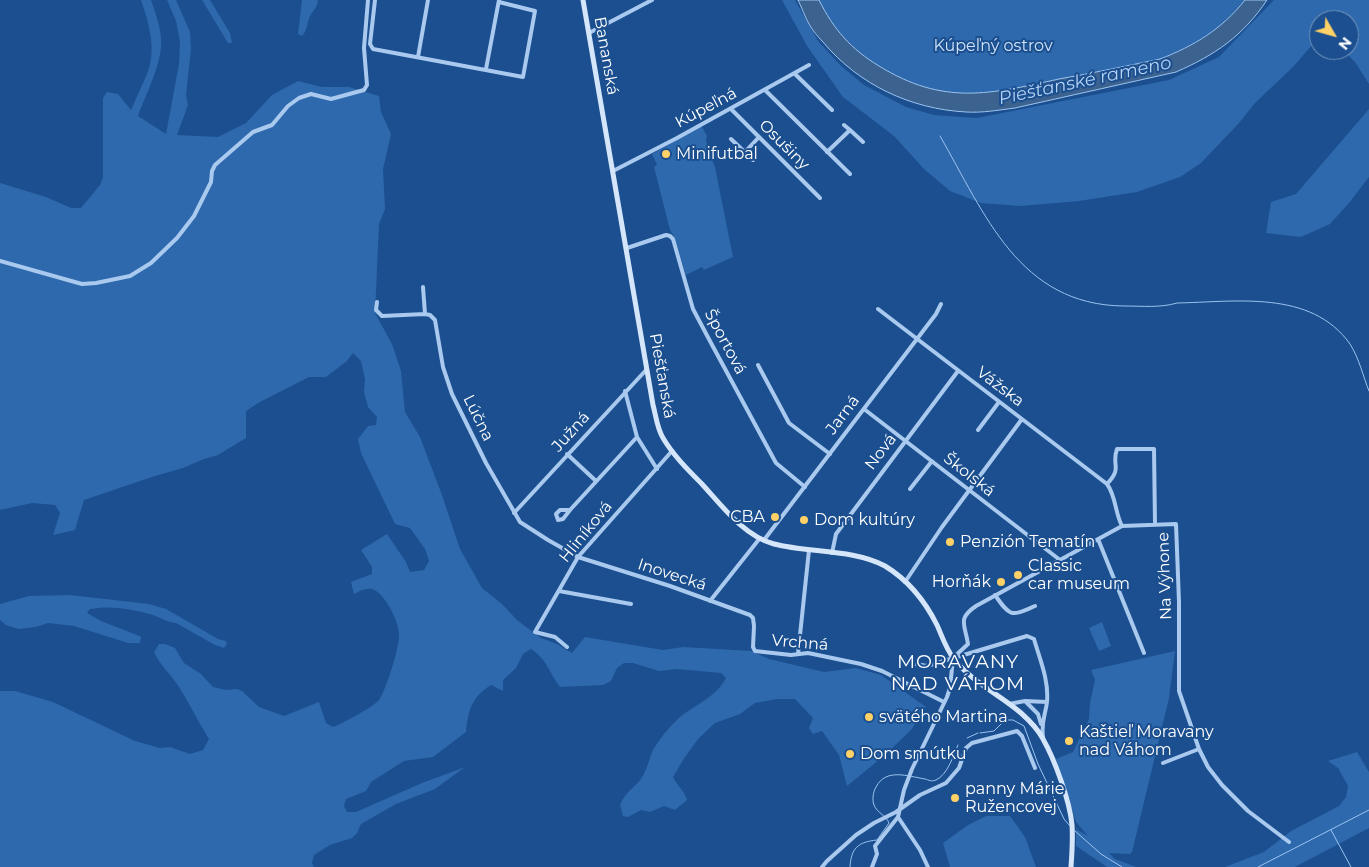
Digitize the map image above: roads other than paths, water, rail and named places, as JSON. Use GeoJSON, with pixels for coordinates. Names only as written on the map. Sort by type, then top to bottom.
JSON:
{"type":"FeatureCollection","features":[{"type":"Feature","properties":{"kind":"main road","name":"Bananská"},"geometry":{"type":"LineString","coordinates":[[583,0],[604,116]]}},
{"type":"Feature","properties":{"kind":"main road","name":"Piešťanská"},"geometry":{"type":"LineString","coordinates":[[604,116],[659,429],[672,451],[737,521],[762,539],[776,544],[874,562],[890,569],[906,582],[925,604],[953,658],[979,684],[1009,704],[1031,723],[1044,740],[1064,791],[1072,825],[1070,867]]}},
{"type":"Feature","properties":{"kind":"street"},"geometry":{"type":"LineString","coordinates":[[0,261],[82,284],[96,284],[130,276],[151,263],[177,238],[194,216],[211,182],[212,171],[215,165],[253,132],[272,125],[293,102],[305,95],[311,94],[331,99],[364,90],[367,85],[364,48],[368,0]]}},
{"type":"Feature","properties":{"kind":"street"},"geometry":{"type":"LineString","coordinates":[[375,0],[370,44],[373,49],[523,77],[536,13],[533,9],[499,1],[486,69]]}},
{"type":"Feature","properties":{"kind":"street"},"geometry":{"type":"LineString","coordinates":[[418,57],[428,0]]}},
{"type":"Feature","properties":{"kind":"street"},"geometry":{"type":"LineString","coordinates":[[589,33],[652,0]]}},
{"type":"Feature","properties":{"kind":"street","name":"Kúpeľná"},"geometry":{"type":"LineString","coordinates":[[613,171],[731,109],[809,65]]}},
{"type":"Feature","properties":{"kind":"street"},"geometry":{"type":"LineString","coordinates":[[795,74],[832,110]]}},
{"type":"Feature","properties":{"kind":"street"},"geometry":{"type":"LineString","coordinates":[[765,90],[850,174]]}},
{"type":"Feature","properties":{"kind":"street"},"geometry":{"type":"LineString","coordinates":[[812,100],[817,95]]}},
{"type":"Feature","properties":{"kind":"street","name":"Osušiny"},"geometry":{"type":"LineString","coordinates":[[731,109],[820,198]]}},
{"type":"Feature","properties":{"kind":"street"},"geometry":{"type":"LineString","coordinates":[[844,125],[862,142]]}},
{"type":"Feature","properties":{"kind":"street"},"geometry":{"type":"LineString","coordinates":[[827,152],[850,130]]}},
{"type":"Feature","properties":{"kind":"street"},"geometry":{"type":"LineString","coordinates":[[745,152],[759,137]]}},
{"type":"Feature","properties":{"kind":"street","name":"Osušiny"},"geometry":{"type":"LineString","coordinates":[[731,138],[753,160]]}},
{"type":"Feature","properties":{"kind":"street","name":"Športová"},"geometry":{"type":"LineString","coordinates":[[626,248],[666,235],[673,239],[693,309],[711,343],[776,463],[805,486]]}},
{"type":"Feature","properties":{"kind":"street"},"geometry":{"type":"LineString","coordinates":[[377,302],[376,310],[382,316],[425,314],[423,286]]}},
{"type":"Feature","properties":{"kind":"street","name":"Jarná"},"geometry":{"type":"LineString","coordinates":[[762,539],[830,454],[939,310],[941,304]]}},
{"type":"Feature","properties":{"kind":"street","name":"Vážska"},"geometry":{"type":"LineString","coordinates":[[878,309],[1107,484]]}},
{"type":"Feature","properties":{"kind":"street","name":"Lúčna"},"geometry":{"type":"LineString","coordinates":[[425,314],[430,315],[436,322],[443,368],[452,394],[486,463],[514,513],[520,522],[578,557]]}},
{"type":"Feature","properties":{"kind":"street"},"geometry":{"type":"LineString","coordinates":[[758,365],[789,423],[830,454]]}},
{"type":"Feature","properties":{"kind":"street","name":"Južná"},"geometry":{"type":"LineString","coordinates":[[514,513],[647,369]]}},
{"type":"Feature","properties":{"kind":"street","name":"Nová"},"geometry":{"type":"LineString","coordinates":[[832,553],[836,534],[958,370]]}},
{"type":"Feature","properties":{"kind":"street"},"geometry":{"type":"LineString","coordinates":[[625,391],[637,437],[657,469]]}},
{"type":"Feature","properties":{"kind":"street"},"geometry":{"type":"LineString","coordinates":[[978,430],[999,402]]}},
{"type":"Feature","properties":{"kind":"street","name":"Školská"},"geometry":{"type":"LineString","coordinates":[[864,409],[1060,560]]}},
{"type":"Feature","properties":{"kind":"street"},"geometry":{"type":"LineString","coordinates":[[906,582],[942,527],[1022,419]]}},
{"type":"Feature","properties":{"kind":"street"},"geometry":{"type":"LineString","coordinates":[[570,510],[637,437]]}},
{"type":"Feature","properties":{"kind":"street"},"geometry":{"type":"LineString","coordinates":[[1122,526],[1107,484],[1116,472],[1117,449],[1154,449],[1155,524]]}},
{"type":"Feature","properties":{"kind":"street","name":"Hliníková"},"geometry":{"type":"LineString","coordinates":[[567,647],[555,637],[535,632],[578,557],[672,451]]}},
{"type":"Feature","properties":{"kind":"street"},"geometry":{"type":"LineString","coordinates":[[567,454],[596,481]]}},
{"type":"Feature","properties":{"kind":"street"},"geometry":{"type":"LineString","coordinates":[[910,489],[932,461]]}},
{"type":"Feature","properties":{"kind":"street","name":"Na Výhone"},"geometry":{"type":"LineString","coordinates":[[953,658],[968,644],[964,625],[965,615],[976,606],[1122,526],[1176,524],[1179,602],[1179,690],[1199,749],[1208,767],[1222,785],[1248,811],[1289,842]]}},
{"type":"Feature","properties":{"kind":"street","name":"Inovecká"},"geometry":{"type":"LineString","coordinates":[[578,557],[710,600],[762,539]]}},
{"type":"Feature","properties":{"kind":"street"},"geometry":{"type":"LineString","coordinates":[[1098,539],[1144,653]]}},
{"type":"Feature","properties":{"kind":"street"},"geometry":{"type":"LineString","coordinates":[[798,654],[809,550]]}},
{"type":"Feature","properties":{"kind":"street"},"geometry":{"type":"LineString","coordinates":[[559,591],[631,604]]}},
{"type":"Feature","properties":{"kind":"street"},"geometry":{"type":"LineString","coordinates":[[995,596],[1003,608],[1011,614],[1015,615],[1035,606]]}},
{"type":"Feature","properties":{"kind":"street","name":"Vrchná"},"geometry":{"type":"LineString","coordinates":[[710,600],[752,616],[754,630],[753,648],[755,651],[787,655],[808,653],[869,666],[944,702]]}},
{"type":"Feature","properties":{"kind":"street"},"geometry":{"type":"LineString","coordinates":[[916,664],[928,666],[1027,636],[1034,640],[1045,672],[1047,702],[1041,724]]}},
{"type":"Feature","properties":{"kind":"street"},"geometry":{"type":"LineString","coordinates":[[872,867],[877,854],[875,846],[890,830],[898,817],[910,773],[950,688],[953,658]]}},
{"type":"Feature","properties":{"kind":"street"},"geometry":{"type":"LineString","coordinates":[[1025,702],[1038,714],[1044,740]]}},
{"type":"Feature","properties":{"kind":"street"},"geometry":{"type":"LineString","coordinates":[[1009,704],[1047,702]]}},
{"type":"Feature","properties":{"kind":"street"},"geometry":{"type":"LineString","coordinates":[[822,867],[856,835],[920,795],[946,783],[959,768],[966,748],[972,743],[1016,731],[1020,733],[1034,768]]}},
{"type":"Feature","properties":{"kind":"street"},"geometry":{"type":"LineString","coordinates":[[1163,763],[1199,749]]}},
{"type":"Feature","properties":{"kind":"street"},"geometry":{"type":"LineString","coordinates":[[898,817],[920,850],[928,867]]}},
{"type":"Feature","properties":{"kind":"water","name":"Piešťanské rameno"},"geometry":{"type":"Polygon","coordinates":[[[798,0],[819,0],[831,21],[844,38],[860,53],[879,66],[903,79],[925,87],[946,92],[968,93],[1011,89],[1160,59],[1207,36],[1227,20],[1245,0],[1267,0],[1248,24],[1227,43],[1203,59],[1176,72],[1015,108],[972,112],[926,106],[887,92],[870,82],[853,71],[817,36],[798,0]]]}},
{"type":"Feature","properties":{"kind":"waterway"},"geometry":{"type":"LineString","coordinates":[[940,136],[990,224],[1010,250],[1032,272],[1057,290],[1088,302],[1124,306],[1158,306],[1177,303],[1223,301],[1271,302],[1315,314],[1334,326],[1350,344],[1369,391]]}},
{"type":"Feature","properties":{"kind":"waterway"},"geometry":{"type":"LineString","coordinates":[[980,733],[994,731],[1005,720],[1013,720],[1024,726],[1038,764],[1064,819],[1070,826]]}},
{"type":"Feature","properties":{"kind":"waterway"},"geometry":{"type":"LineString","coordinates":[[967,738],[978,733]]}},
{"type":"Feature","properties":{"kind":"waterway"},"geometry":{"type":"LineString","coordinates":[[850,867],[852,855],[857,847],[865,842],[877,840],[889,823],[875,808],[873,803],[874,791],[880,781],[891,775],[911,776],[931,781],[936,780],[946,770],[958,745]]}},
{"type":"Feature","properties":{"kind":"waterway"},"geometry":{"type":"LineString","coordinates":[[1258,867],[1369,810]]}},
{"type":"Feature","properties":{"kind":"waterway"},"geometry":{"type":"LineString","coordinates":[[1331,830],[1351,867]]}},
{"type":"Feature","properties":{"kind":"waterway"},"geometry":{"type":"LineString","coordinates":[[1075,831],[1101,854],[1122,867]]}},
{"type":"Feature","properties":{"kind":"place","name":"Minifutbal"},"geometry":{"type":"Point","coordinates":[666,154]}},
{"type":"Feature","properties":{"kind":"place","name":"CBA"},"geometry":{"type":"Point","coordinates":[775,517]}},
{"type":"Feature","properties":{"kind":"place","name":"Dom kultúry"},"geometry":{"type":"Point","coordinates":[804,520]}},
{"type":"Feature","properties":{"kind":"place","name":"Penzión Tematín"},"geometry":{"type":"Point","coordinates":[950,542]}},
{"type":"Feature","properties":{"kind":"place","name":"Classic car museum"},"geometry":{"type":"Point","coordinates":[1018,575]}},
{"type":"Feature","properties":{"kind":"place","name":"Horňák"},"geometry":{"type":"Point","coordinates":[1001,582]}},
{"type":"Feature","properties":{"kind":"place","name":"svätého Martina"},"geometry":{"type":"Point","coordinates":[869,717]}},
{"type":"Feature","properties":{"kind":"place","name":"Kaštieľ Moravany nad Váhom"},"geometry":{"type":"Point","coordinates":[1069,741]}},
{"type":"Feature","properties":{"kind":"place","name":"Dom smútku"},"geometry":{"type":"Point","coordinates":[850,754]}},
{"type":"Feature","properties":{"kind":"place","name":"panny Márie Ružencovej"},"geometry":{"type":"Point","coordinates":[955,798]}},
{"type":"Feature","properties":{"kind":"district","name":"MORAVANY NAD VÁHOM"},"geometry":{"type":"Point","coordinates":[958,673]}},
{"type":"Feature","properties":{"kind":"park label","name":"Kúpeľný ostrov"},"geometry":{"type":"Point","coordinates":[993,46]}}]}
